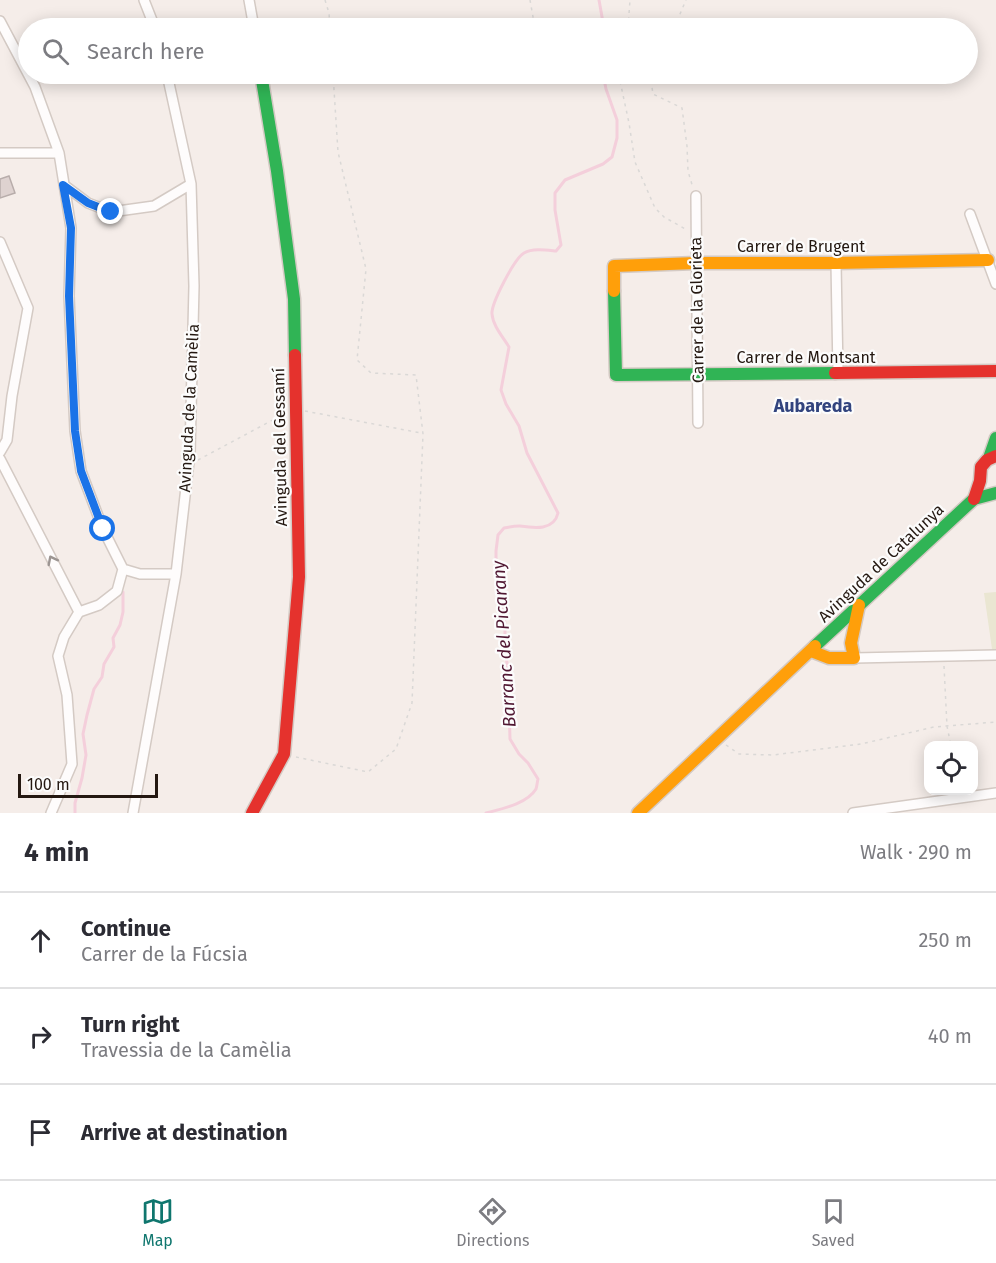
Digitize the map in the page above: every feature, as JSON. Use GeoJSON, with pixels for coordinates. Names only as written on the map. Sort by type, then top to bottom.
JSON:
{"type":"FeatureCollection","features":[{"type":"Feature","properties":{"kind":"street"},"geometry":{"type":"LineString","coordinates":[[144,0],[151,18]]}},
{"type":"Feature","properties":{"kind":"street"},"geometry":{"type":"LineString","coordinates":[[249,0],[252,18]]}},
{"type":"Feature","properties":{"kind":"street"},"geometry":{"type":"LineString","coordinates":[[0,21],[18,55]]}},
{"type":"Feature","properties":{"kind":"street"},"geometry":{"type":"LineString","coordinates":[[33,84],[59,153],[71,228],[69,296],[75,431],[81,471],[103,529],[123,569],[117,591],[99,605],[79,612],[64,637],[58,657],[67,695],[72,764],[51,813]]}},
{"type":"Feature","properties":{"kind":"street","name":"Avinguda de la Camèlia"},"geometry":{"type":"LineString","coordinates":[[133,813],[176,574],[190,453],[194,286],[191,184],[169,84]]}},
{"type":"Feature","properties":{"kind":"street","name":"Avinguda del Gessamí"},"geometry":{"type":"LineString","coordinates":[[252,813],[284,754],[299,577],[294,299],[263,84]]}},
{"type":"Feature","properties":{"kind":"street"},"geometry":{"type":"LineString","coordinates":[[0,153],[59,153]]}},
{"type":"Feature","properties":{"kind":"street"},"geometry":{"type":"LineString","coordinates":[[63,185],[88,203],[111,212],[154,206],[191,184]]}},
{"type":"Feature","properties":{"kind":"street","name":"Carrer de la Glorieta"},"geometry":{"type":"LineString","coordinates":[[696,199],[698,423]]}},
{"type":"Feature","properties":{"kind":"street"},"geometry":{"type":"LineString","coordinates":[[970,214],[996,284]]}},
{"type":"Feature","properties":{"kind":"street"},"geometry":{"type":"LineString","coordinates":[[0,242],[28,308],[12,396],[7,440],[0,452]]}},
{"type":"Feature","properties":{"kind":"street","name":"Carrer de Brugent"},"geometry":{"type":"LineString","coordinates":[[616,375],[614,266],[988,260]]}},
{"type":"Feature","properties":{"kind":"street"},"geometry":{"type":"LineString","coordinates":[[836,263],[838,373]]}},
{"type":"Feature","properties":{"kind":"street","name":"Carrer de Montsant"},"geometry":{"type":"LineString","coordinates":[[616,375],[996,371]]}},
{"type":"Feature","properties":{"kind":"street"},"geometry":{"type":"LineString","coordinates":[[974,499],[981,479],[981,467],[993,457],[996,438]]}},
{"type":"Feature","properties":{"kind":"street"},"geometry":{"type":"LineString","coordinates":[[0,459],[79,612]]}},
{"type":"Feature","properties":{"kind":"street"},"geometry":{"type":"LineString","coordinates":[[981,479],[987,488],[996,493]]}},
{"type":"Feature","properties":{"kind":"street"},"geometry":{"type":"LineString","coordinates":[[974,499],[996,493]]}},
{"type":"Feature","properties":{"kind":"street","name":"Avinguda de Catalunya"},"geometry":{"type":"LineString","coordinates":[[638,813],[652,807],[716,739],[974,499]]}},
{"type":"Feature","properties":{"kind":"street"},"geometry":{"type":"LineString","coordinates":[[123,569],[140,574],[176,574]]}},
{"type":"Feature","properties":{"kind":"street"},"geometry":{"type":"LineString","coordinates":[[854,658],[851,643],[860,604]]}},
{"type":"Feature","properties":{"kind":"street"},"geometry":{"type":"LineString","coordinates":[[829,658],[851,643]]}},
{"type":"Feature","properties":{"kind":"street"},"geometry":{"type":"LineString","coordinates":[[811,651],[829,658],[996,655]]}},
{"type":"Feature","properties":{"kind":"street"},"geometry":{"type":"LineString","coordinates":[[853,813],[996,793]]}},
{"type":"Feature","properties":{"kind":"path"},"geometry":{"type":"LineString","coordinates":[[325,0],[329,18]]}},
{"type":"Feature","properties":{"kind":"path"},"geometry":{"type":"LineString","coordinates":[[530,0],[533,18]]}},
{"type":"Feature","properties":{"kind":"path"},"geometry":{"type":"LineString","coordinates":[[629,18],[630,0]]}},
{"type":"Feature","properties":{"kind":"path"},"geometry":{"type":"LineString","coordinates":[[678,18],[686,0]]}},
{"type":"Feature","properties":{"kind":"path"},"geometry":{"type":"LineString","coordinates":[[284,754],[368,772],[396,749],[412,703],[423,434],[416,375],[371,373],[357,360],[366,269],[338,152],[334,84]]}},
{"type":"Feature","properties":{"kind":"path"},"geometry":{"type":"LineString","coordinates":[[621,84],[636,162],[655,208],[664,217],[696,236]]}},
{"type":"Feature","properties":{"kind":"path"},"geometry":{"type":"LineString","coordinates":[[651,84],[653,94],[682,108],[688,171],[696,199]]}},
{"type":"Feature","properties":{"kind":"path"},"geometry":{"type":"LineString","coordinates":[[943,657],[950,741]]}},
{"type":"Feature","properties":{"kind":"path"},"geometry":{"type":"LineString","coordinates":[[716,739],[739,753],[773,755],[861,744],[934,727],[996,722]]}},
{"type":"Feature","properties":{"kind":"shaded area"},"geometry":{"type":"Polygon","coordinates":[[[996,592],[996,655],[993,656],[984,593],[996,592]]]}},
{"type":"Feature","properties":{"kind":"building"},"geometry":{"type":"Polygon","coordinates":[[[9,176],[15,193],[0,198],[0,179],[9,176]]]}},
{"type":"Feature","properties":{"kind":"waterway","name":"Barranc del Picarany"},"geometry":{"type":"LineString","coordinates":[[599,0],[602,18]]}},
{"type":"Feature","properties":{"kind":"waterway","name":"Barranc del Picarany"},"geometry":{"type":"LineString","coordinates":[[486,813],[526,799],[536,789],[538,779],[510,739],[503,599],[496,571],[498,535],[508,527],[548,526],[556,519],[558,513],[527,453],[519,426],[501,390],[509,347],[494,323],[492,314],[504,282],[520,257],[531,250],[556,251],[561,245],[555,210],[555,193],[565,180],[603,164],[612,157],[617,138],[617,120],[605,84]]}},
{"type":"Feature","properties":{"kind":"waterway"},"geometry":{"type":"LineString","coordinates":[[75,813],[75,803],[86,755],[83,734],[87,715],[94,689],[102,677],[104,664],[114,647],[113,638],[120,625],[123,612],[123,592]]}},
{"type":"Feature","properties":{"kind":"traffic: fast"},"geometry":{"type":"LineString","coordinates":[[263,84],[294,299],[295,355]]}},
{"type":"Feature","properties":{"kind":"traffic: fast"},"geometry":{"type":"LineString","coordinates":[[614,291],[616,375],[835,373]]}},
{"type":"Feature","properties":{"kind":"traffic: fast"},"geometry":{"type":"LineString","coordinates":[[989,458],[996,438]]}},
{"type":"Feature","properties":{"kind":"traffic: fast"},"geometry":{"type":"LineString","coordinates":[[815,646],[974,499],[996,493]]}},
{"type":"Feature","properties":{"kind":"traffic: slow"},"geometry":{"type":"LineString","coordinates":[[614,291],[614,266],[988,260]]}},
{"type":"Feature","properties":{"kind":"traffic: slow"},"geometry":{"type":"LineString","coordinates":[[811,651],[829,658],[854,658],[851,643],[859,605]]}},
{"type":"Feature","properties":{"kind":"traffic: slow"},"geometry":{"type":"LineString","coordinates":[[638,813],[815,646]]}},
{"type":"Feature","properties":{"kind":"traffic: jam"},"geometry":{"type":"LineString","coordinates":[[252,813],[284,754],[299,577],[295,355]]}},
{"type":"Feature","properties":{"kind":"traffic: jam"},"geometry":{"type":"LineString","coordinates":[[835,373],[996,371]]}},
{"type":"Feature","properties":{"kind":"traffic: jam"},"geometry":{"type":"LineString","coordinates":[[974,499],[980,481],[981,467],[987,460],[996,456]]}},
{"type":"Feature","properties":{"kind":"district","name":"Aubareda"},"geometry":{"type":"Point","coordinates":[813,406]}},
{"type":"Feature","properties":{"kind":"route"},"geometry":{"type":"LineString","coordinates":[[103,529],[81,471],[75,431],[69,296],[71,228],[63,185],[88,203],[111,212]]}}]}
